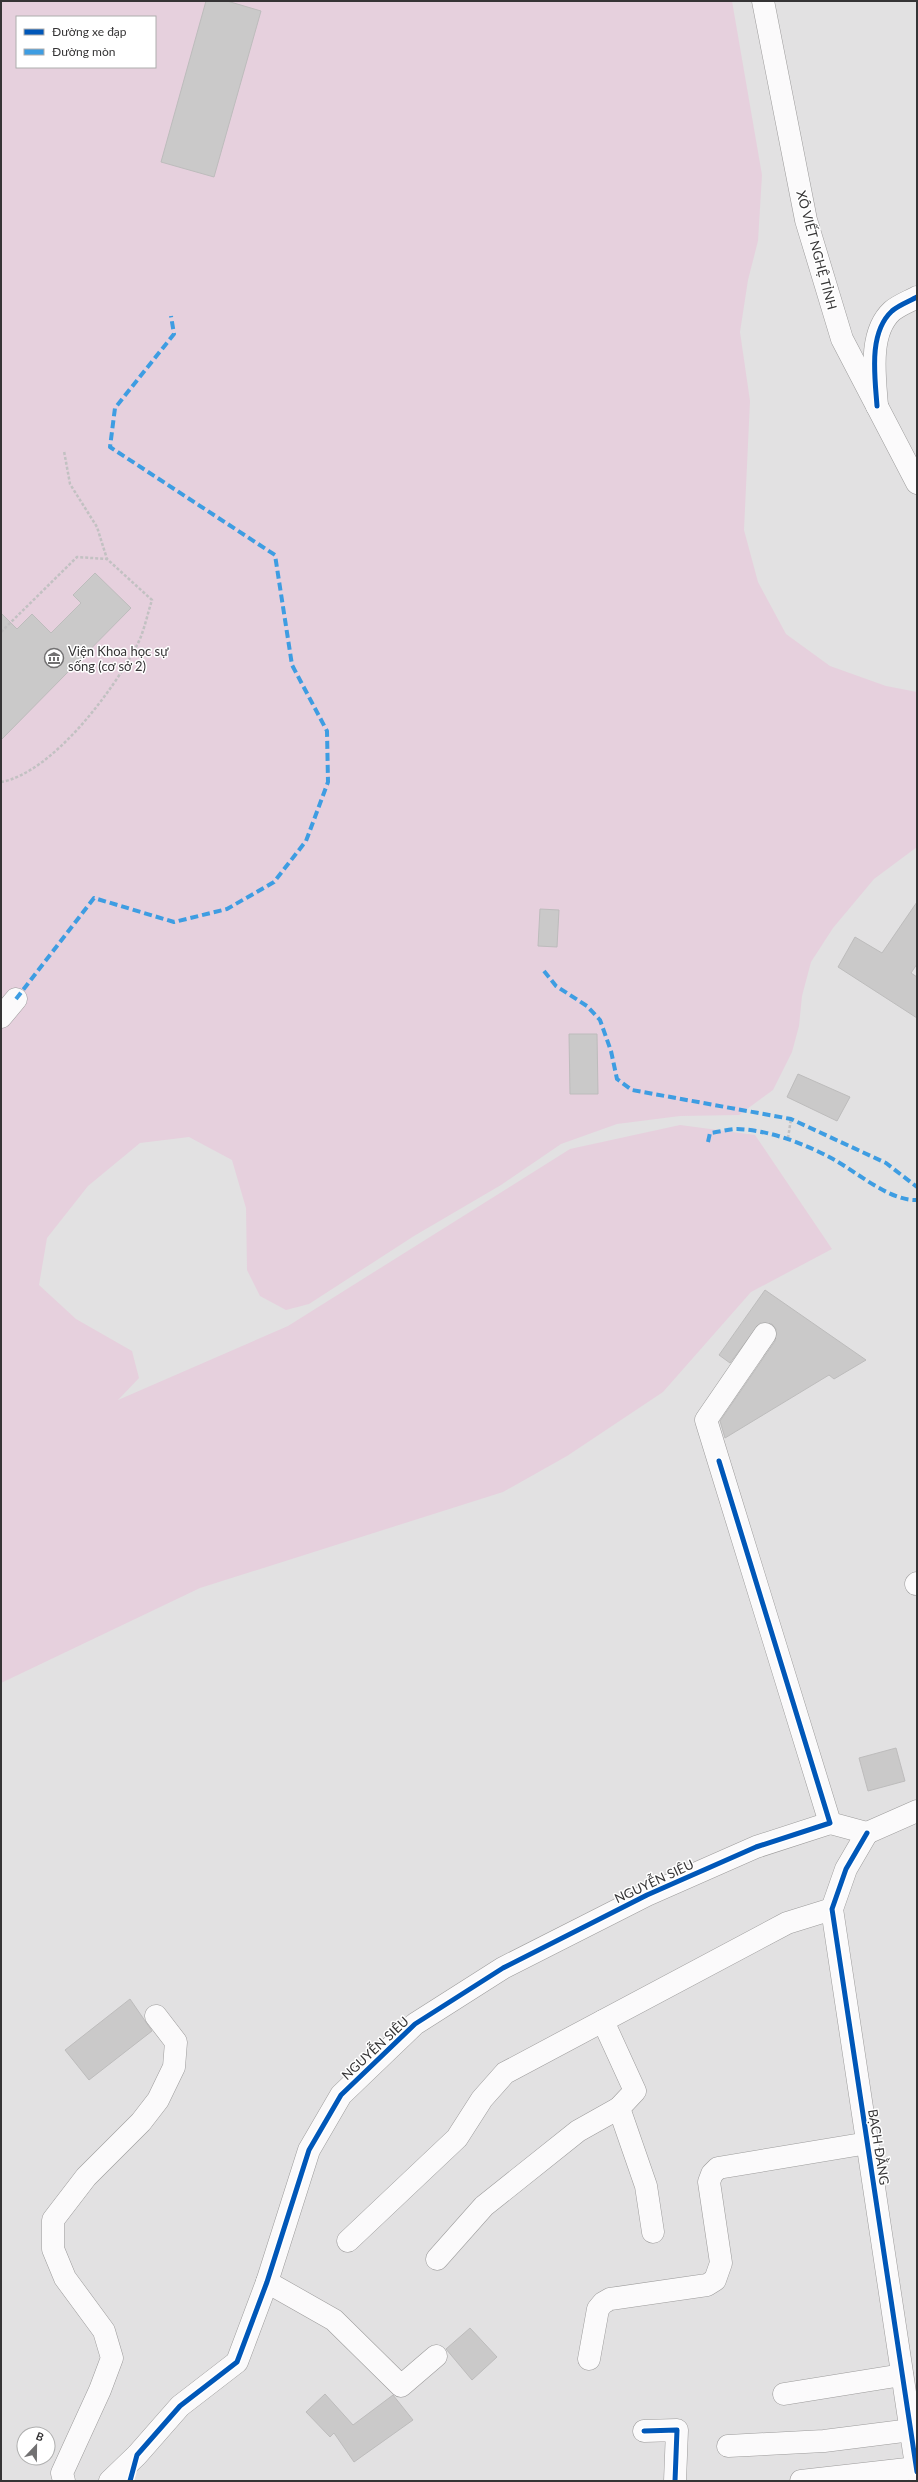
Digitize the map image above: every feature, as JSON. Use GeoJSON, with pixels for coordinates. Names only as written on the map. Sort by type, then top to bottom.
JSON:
{"type":"FeatureCollection","features":[{"type":"Feature","properties":{"kind":"street","name":"XÔ VIẾT NGHỆ TỈNH"},"geometry":{"type":"LineString","coordinates":[[763,1],[806,220],[842,339],[917,484]]}},
{"type":"Feature","properties":{"kind":"street"},"geometry":{"type":"LineString","coordinates":[[877,406],[876,344],[881,328],[892,311],[917,298]]}},
{"type":"Feature","properties":{"kind":"street"},"geometry":{"type":"LineString","coordinates":[[1,1017],[16,999]]}},
{"type":"Feature","properties":{"kind":"street"},"geometry":{"type":"LineString","coordinates":[[766,1334],[706,1420],[830,1824],[867,1833],[917,1810]]}},
{"type":"Feature","properties":{"kind":"street","name":"NGUYỄN SIÊU"},"geometry":{"type":"LineString","coordinates":[[130,2481],[137,2455],[180,2406],[238,2362],[267,2282],[310,2150],[341,2095],[415,2024],[503,1968],[647,1895],[756,1847],[830,1824]]}},
{"type":"Feature","properties":{"kind":"street","name":"BẠCH ĐẰNG"},"geometry":{"type":"LineString","coordinates":[[867,1833],[846,1869],[832,1909],[917,2470]]}},
{"type":"Feature","properties":{"kind":"street"},"geometry":{"type":"LineString","coordinates":[[348,2241],[457,2138],[482,2099],[505,2073],[787,1922],[832,1909]]}},
{"type":"Feature","properties":{"kind":"street"},"geometry":{"type":"LineString","coordinates":[[64,2481],[62,2473],[100,2390],[112,2358],[104,2331],[65,2278],[53,2249],[53,2220],[86,2177],[141,2122],[158,2100],[174,2067],[176,2042],[156,2016]]}},
{"type":"Feature","properties":{"kind":"street"},"geometry":{"type":"LineString","coordinates":[[437,2259],[484,2206],[578,2131],[619,2108],[635,2091],[603,2021]]}},
{"type":"Feature","properties":{"kind":"street"},"geometry":{"type":"LineString","coordinates":[[619,2108],[646,2186],[653,2232]]}},
{"type":"Feature","properties":{"kind":"street"},"geometry":{"type":"LineString","coordinates":[[589,2359],[598,2309],[603,2303],[610,2299],[707,2285],[715,2280],[721,2263],[709,2182],[718,2168],[868,2143]]}},
{"type":"Feature","properties":{"kind":"street"},"geometry":{"type":"LineString","coordinates":[[267,2282],[334,2320],[401,2386],[436,2356]]}},
{"type":"Feature","properties":{"kind":"street"},"geometry":{"type":"LineString","coordinates":[[784,2394],[902,2375]]}},
{"type":"Feature","properties":{"kind":"street"},"geometry":{"type":"LineString","coordinates":[[644,2431],[677,2430],[675,2481]]}},
{"type":"Feature","properties":{"kind":"street"},"geometry":{"type":"LineString","coordinates":[[728,2446],[824,2441],[911,2430]]}},
{"type":"Feature","properties":{"kind":"street"},"geometry":{"type":"LineString","coordinates":[[110,2481],[137,2455]]}},
{"type":"Feature","properties":{"kind":"street"},"geometry":{"type":"LineString","coordinates":[[801,2481],[917,2470]]}},
{"type":"Feature","properties":{"kind":"path"},"geometry":{"type":"LineString","coordinates":[[1,782],[15,779],[50,756],[110,690],[137,646],[152,600],[107,559],[97,527],[70,484],[64,451]]}},
{"type":"Feature","properties":{"kind":"path"},"geometry":{"type":"LineString","coordinates":[[1,632],[77,557],[107,559]]}},
{"type":"Feature","properties":{"kind":"path"},"geometry":{"type":"LineString","coordinates":[[788,1138],[791,1119]]}},
{"type":"Feature","properties":{"kind":"shaded area"},"geometry":{"type":"Polygon","coordinates":[[[1,1],[732,1],[762,175],[758,241],[748,280],[740,332],[750,401],[744,530],[758,582],[786,634],[830,666],[886,686],[917,692],[917,847],[874,879],[833,928],[811,962],[802,996],[799,1026],[792,1052],[773,1090],[739,1115],[680,1116],[617,1124],[561,1144],[501,1185],[414,1236],[309,1304],[286,1310],[260,1296],[247,1270],[246,1208],[232,1160],[189,1137],[140,1143],[88,1186],[47,1238],[39,1285],[76,1319],[132,1351],[139,1378],[118,1400],[288,1326],[570,1149],[680,1125],[755,1135],[832,1249],[751,1292],[663,1392],[567,1456],[503,1492],[200,1588],[1,1683],[1,1]]]}},
{"type":"Feature","properties":{"kind":"building"},"geometry":{"type":"Polygon","coordinates":[[[206,1],[227,1],[261,11],[214,177],[161,162],[206,1]]]}},
{"type":"Feature","properties":{"kind":"building","name":"Viện Khoa học sự sống (cơ sở 2)"},"geometry":{"type":"Polygon","coordinates":[[[95,573],[131,608],[1,740],[1,613],[17,629],[32,614],[51,633],[81,603],[73,595],[95,573]]]}},
{"type":"Feature","properties":{"kind":"building"},"geometry":{"type":"Polygon","coordinates":[[[917,902],[917,964],[911,973],[917,977],[917,1018],[838,967],[855,937],[882,953],[917,902]]]}},
{"type":"Feature","properties":{"kind":"building"},"geometry":{"type":"Polygon","coordinates":[[[540,909],[559,910],[557,947],[538,946],[540,909]]]}},
{"type":"Feature","properties":{"kind":"building"},"geometry":{"type":"Polygon","coordinates":[[[569,1034],[597,1034],[598,1094],[570,1094],[569,1034]]]}},
{"type":"Feature","properties":{"kind":"building"},"geometry":{"type":"Polygon","coordinates":[[[798,1074],[850,1097],[837,1121],[787,1097],[798,1074]]]}},
{"type":"Feature","properties":{"kind":"building"},"geometry":{"type":"Polygon","coordinates":[[[765,1290],[866,1360],[834,1379],[829,1375],[725,1438],[720,1421],[775,1341],[776,1329],[772,1324],[760,1323],[730,1363],[719,1355],[765,1290]]]}},
{"type":"Feature","properties":{"kind":"building"},"geometry":{"type":"Polygon","coordinates":[[[896,1748],[905,1781],[868,1791],[859,1758],[896,1748]]]}},
{"type":"Feature","properties":{"kind":"building"},"geometry":{"type":"Polygon","coordinates":[[[130,1999],[152,2031],[89,2080],[65,2050],[130,1999]]]}},
{"type":"Feature","properties":{"kind":"building"},"geometry":{"type":"Polygon","coordinates":[[[470,2328],[497,2357],[472,2380],[446,2349],[470,2328]]]}},
{"type":"Feature","properties":{"kind":"building"},"geometry":{"type":"Polygon","coordinates":[[[325,2394],[353,2425],[393,2395],[413,2420],[354,2462],[334,2433],[330,2437],[306,2412],[325,2394]]]}},
{"type":"Feature","properties":{"kind":"marked path"},"geometry":{"type":"LineString","coordinates":[[16,999],[94,898],[174,922],[227,909],[274,882],[306,841],[328,782],[327,731],[292,665],[275,555],[110,447],[115,408],[174,334],[171,316]]}},
{"type":"Feature","properties":{"kind":"marked path"},"geometry":{"type":"LineString","coordinates":[[544,971],[556,986],[587,1006],[600,1020],[611,1051],[617,1079],[632,1090],[791,1119],[886,1163],[917,1187]]}},
{"type":"Feature","properties":{"kind":"marked path"},"geometry":{"type":"LineString","coordinates":[[708,1142],[710,1133],[734,1129],[749,1130],[774,1135],[799,1143],[822,1153],[884,1191],[895,1196],[917,1200]]}},
{"type":"Feature","properties":{"kind":"cycle path"},"geometry":{"type":"LineString","coordinates":[[877,406],[875,356],[879,331],[884,320],[892,311],[917,297]]}},
{"type":"Feature","properties":{"kind":"cycle path"},"geometry":{"type":"LineString","coordinates":[[130,2481],[137,2455],[180,2406],[237,2362],[267,2282],[309,2150],[341,2095],[415,2024],[503,1968],[647,1895],[756,1847],[830,1823],[719,1461]]}},
{"type":"Feature","properties":{"kind":"cycle path"},"geometry":{"type":"LineString","coordinates":[[867,1833],[846,1869],[832,1909],[917,2472]]}},
{"type":"Feature","properties":{"kind":"cycle path"},"geometry":{"type":"LineString","coordinates":[[644,2431],[677,2430],[675,2481]]}},
{"type":"Feature","properties":{"kind":"place","name":"Viện Khoa học sự sống (cơ sở 2)"},"geometry":{"type":"Point","coordinates":[54,658]}}]}
